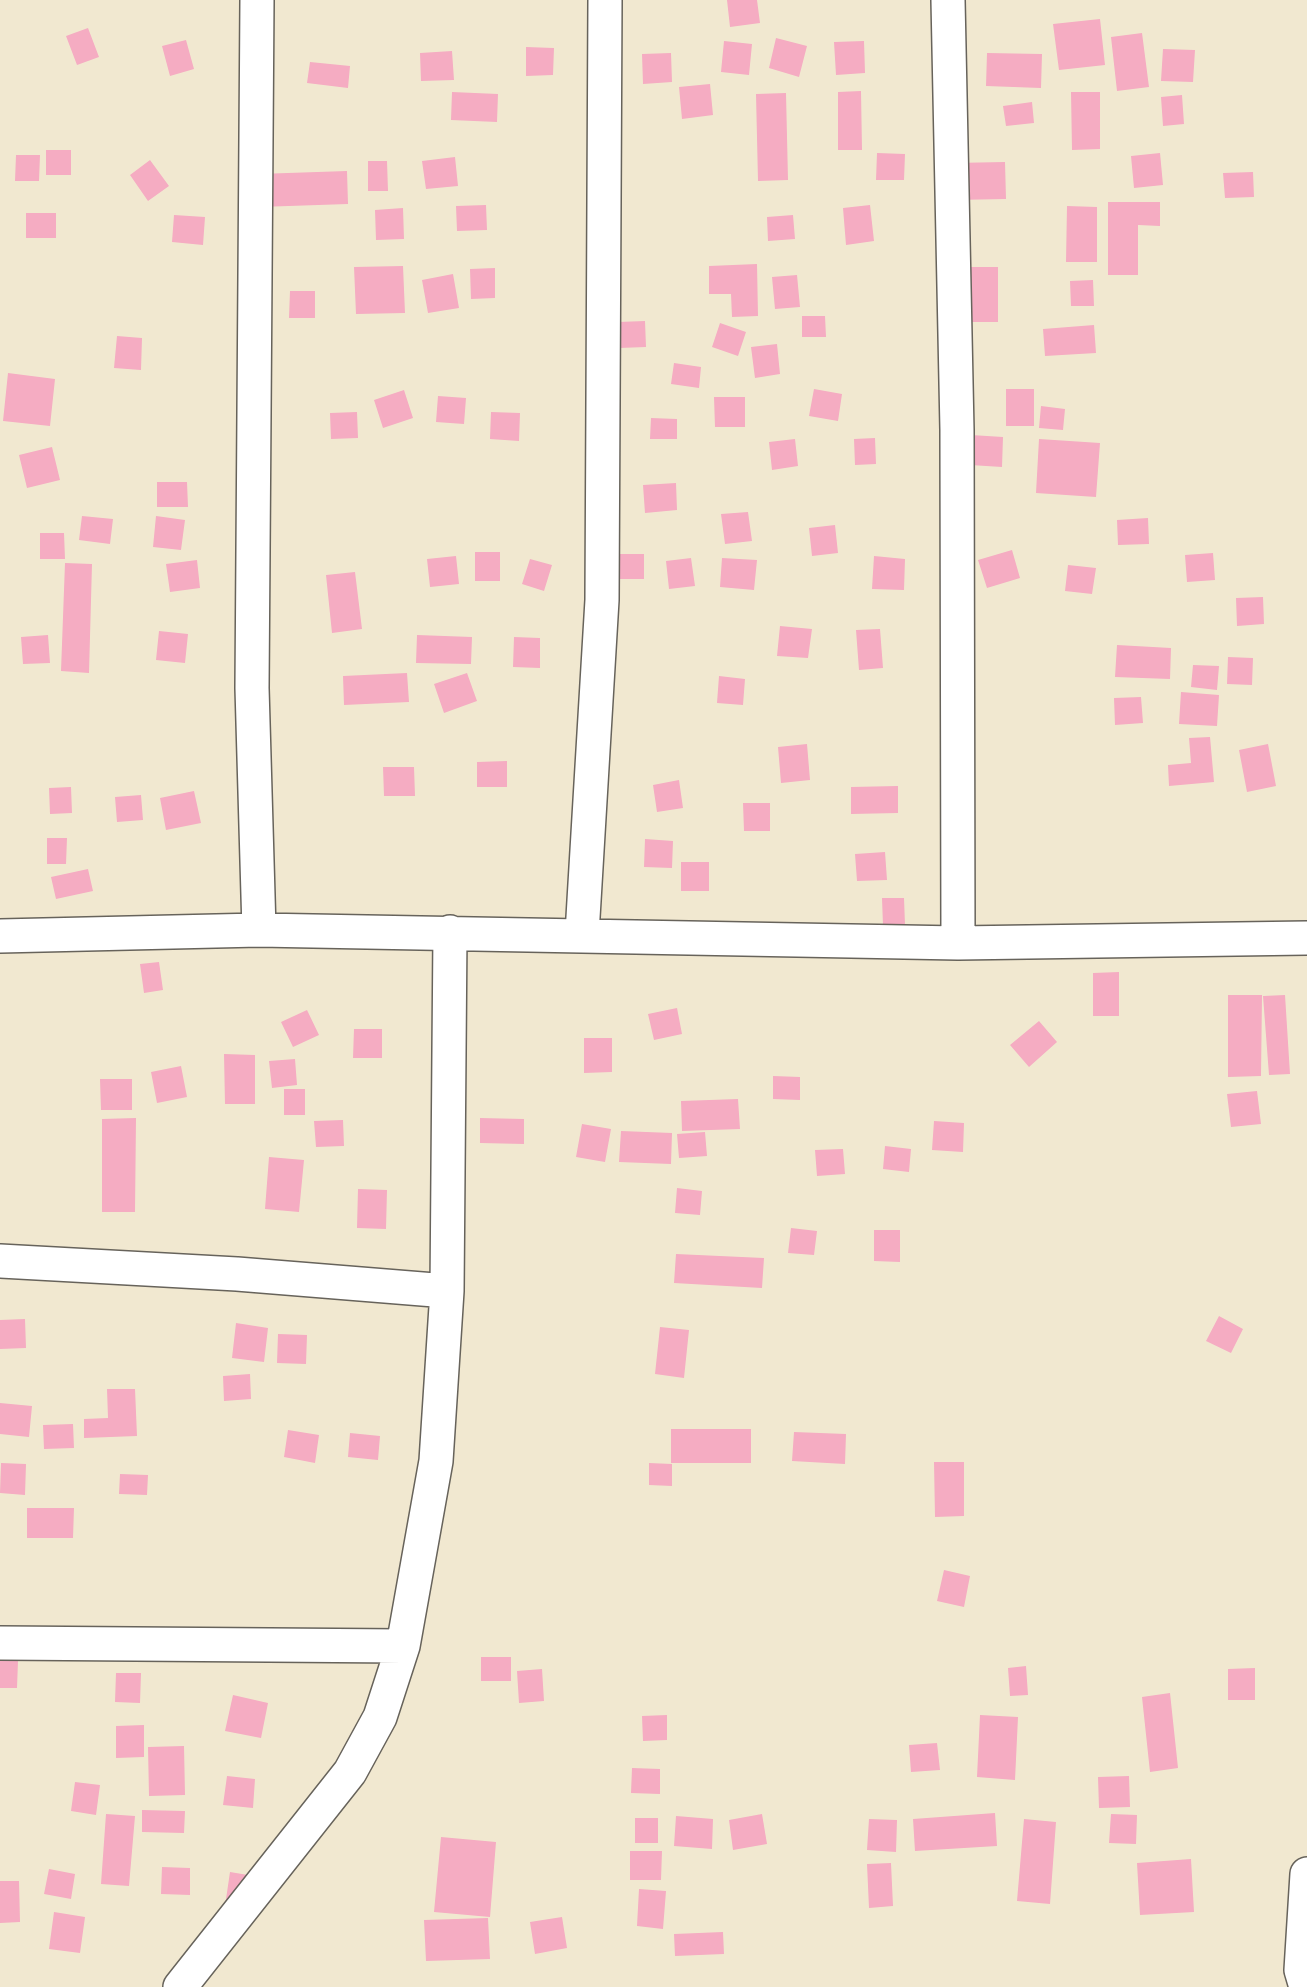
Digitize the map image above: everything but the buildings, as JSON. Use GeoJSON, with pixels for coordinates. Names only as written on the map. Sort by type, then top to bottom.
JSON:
{"type":"FeatureCollection","features":[{"type":"Feature","properties":{"kind":"street"},"geometry":{"type":"LineString","coordinates":[[257,0],[252,688],[259,930]]}},
{"type":"Feature","properties":{"kind":"street"},"geometry":{"type":"LineString","coordinates":[[582,934],[602,600],[605,0]]}},
{"type":"Feature","properties":{"kind":"street"},"geometry":{"type":"LineString","coordinates":[[948,0],[957,430],[958,943]]}},
{"type":"Feature","properties":{"kind":"street"},"geometry":{"type":"LineString","coordinates":[[0,936],[259,930],[582,934],[958,943],[1307,938]]}},
{"type":"Feature","properties":{"kind":"street"},"geometry":{"type":"LineString","coordinates":[[180,1987],[350,1772],[380,1717],[403,1646],[436,1461],[447,1291],[450,932]]}},
{"type":"Feature","properties":{"kind":"street"},"geometry":{"type":"LineString","coordinates":[[0,1261],[237,1274],[447,1291]]}},
{"type":"Feature","properties":{"kind":"street"},"geometry":{"type":"LineString","coordinates":[[0,1643],[403,1646]]}},
{"type":"Feature","properties":{"kind":"street"},"geometry":{"type":"LineString","coordinates":[[1306,1987],[1301,1970],[1307,1874]]}}]}
